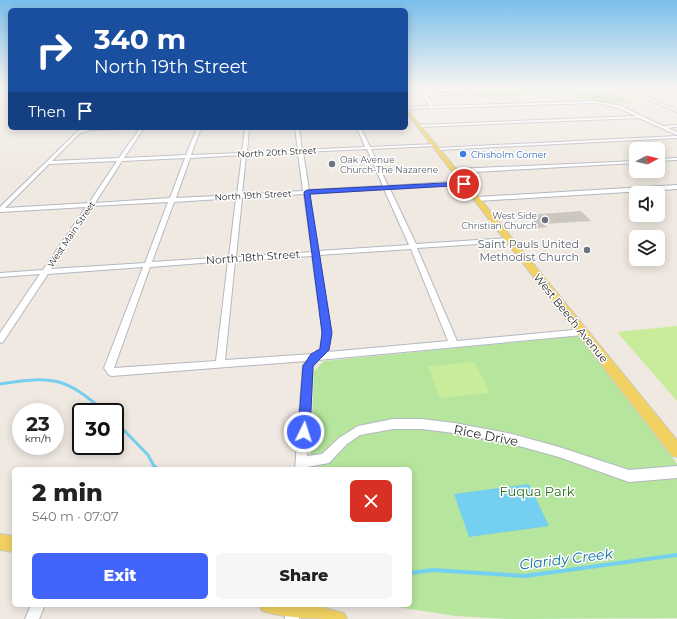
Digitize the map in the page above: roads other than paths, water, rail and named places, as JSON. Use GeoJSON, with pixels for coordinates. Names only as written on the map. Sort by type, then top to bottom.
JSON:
{"type":"FeatureCollection","features":[{"type":"Feature","properties":{"kind":"main road","name":"West Beech Avenue"},"geometry":{"type":"LineString","coordinates":[[412,117],[677,451]]}},
{"type":"Feature","properties":{"kind":"main road"},"geometry":{"type":"LineString","coordinates":[[0,542],[12,544]]}},
{"type":"Feature","properties":{"kind":"main road"},"geometry":{"type":"LineString","coordinates":[[275,607],[293,612],[338,619]]}},
{"type":"Feature","properties":{"kind":"street"},"geometry":{"type":"LineString","coordinates":[[420,126],[641,117],[677,134]]}},
{"type":"Feature","properties":{"kind":"street"},"geometry":{"type":"LineString","coordinates":[[661,127],[677,126]]}},
{"type":"Feature","properties":{"kind":"street"},"geometry":{"type":"LineString","coordinates":[[0,210],[79,132],[83,130]]}},
{"type":"Feature","properties":{"kind":"street","name":"West Main Street"},"geometry":{"type":"LineString","coordinates":[[0,340],[141,130]]}},
{"type":"Feature","properties":{"kind":"street"},"geometry":{"type":"LineString","coordinates":[[198,130],[109,368],[112,372],[315,357],[583,332]]}},
{"type":"Feature","properties":{"kind":"street"},"geometry":{"type":"LineString","coordinates":[[220,365],[247,130]]}},
{"type":"Feature","properties":{"kind":"street"},"geometry":{"type":"LineString","coordinates":[[297,130],[327,333],[324,350],[315,357],[308,366],[301,466]]}},
{"type":"Feature","properties":{"kind":"street"},"geometry":{"type":"LineString","coordinates":[[360,130],[413,246],[454,345]]}},
{"type":"Feature","properties":{"kind":"street","name":"North 20th Street"},"geometry":{"type":"LineString","coordinates":[[47,163],[368,148],[436,147],[677,137]]}},
{"type":"Feature","properties":{"kind":"street"},"geometry":{"type":"LineString","coordinates":[[665,160],[677,159]]}},
{"type":"Feature","properties":{"kind":"street"},"geometry":{"type":"LineString","coordinates":[[455,171],[629,162]]}},
{"type":"Feature","properties":{"kind":"street","name":"North 19th Street"},"geometry":{"type":"LineString","coordinates":[[0,210],[464,184]]}},
{"type":"Feature","properties":{"kind":"street"},"geometry":{"type":"LineString","coordinates":[[477,199],[677,187]]}},
{"type":"Feature","properties":{"kind":"street","name":"North 18th Street"},"geometry":{"type":"LineString","coordinates":[[0,275],[509,240]]}},
{"type":"Feature","properties":{"kind":"street","name":"Rice Drive"},"geometry":{"type":"LineString","coordinates":[[301,466],[325,459],[343,440],[358,431],[393,424],[422,424],[454,428],[512,439],[559,452],[629,476],[677,472]]}},
{"type":"Feature","properties":{"kind":"street"},"geometry":{"type":"LineString","coordinates":[[32,619],[37,607]]}},
{"type":"Feature","properties":{"kind":"water"},"geometry":{"type":"Polygon","coordinates":[[[529,484],[549,526],[469,537],[454,494],[529,484]]]}},
{"type":"Feature","properties":{"kind":"waterway","name":"Claridy Creek"},"geometry":{"type":"LineString","coordinates":[[0,384],[33,380],[57,382],[79,391],[94,403]]}},
{"type":"Feature","properties":{"kind":"waterway","name":"Claridy Creek"},"geometry":{"type":"LineString","coordinates":[[124,430],[148,455],[154,467]]}},
{"type":"Feature","properties":{"kind":"waterway","name":"Claridy Creek"},"geometry":{"type":"LineString","coordinates":[[412,573],[433,570],[525,576],[677,555]]}},
{"type":"Feature","properties":{"kind":"place","name":"Chisholm Corner"},"geometry":{"type":"Point","coordinates":[463,154]}},
{"type":"Feature","properties":{"kind":"place","name":"Oak Avenue Church-The Nazarene"},"geometry":{"type":"Point","coordinates":[332,164]}},
{"type":"Feature","properties":{"kind":"place","name":"West Side Christian Church"},"geometry":{"type":"Point","coordinates":[545,220]}},
{"type":"Feature","properties":{"kind":"place","name":"Saint Pauls United Methodist Church"},"geometry":{"type":"Point","coordinates":[587,250]}},
{"type":"Feature","properties":{"kind":"park label","name":"Fuqua Park"},"geometry":{"type":"Point","coordinates":[537,491]}}]}
